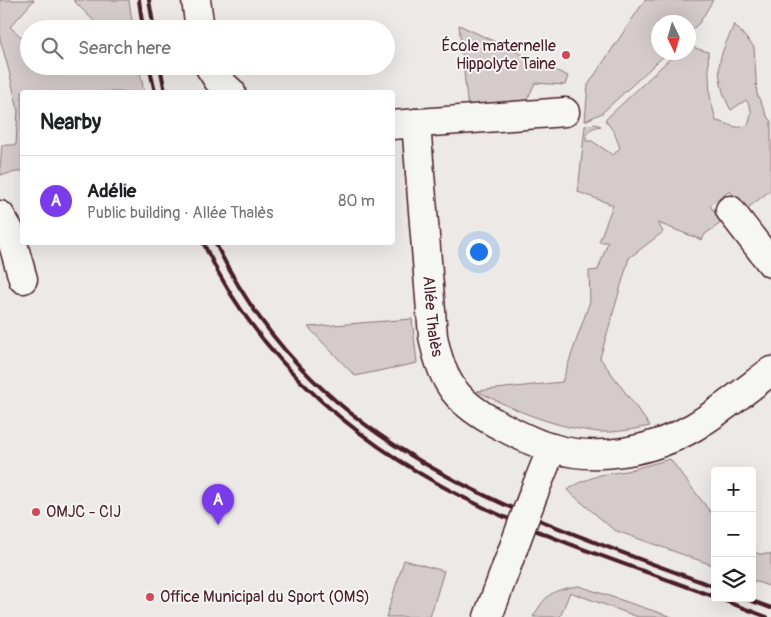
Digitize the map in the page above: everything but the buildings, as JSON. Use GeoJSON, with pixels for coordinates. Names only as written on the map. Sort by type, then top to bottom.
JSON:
{"type":"FeatureCollection","features":[{"type":"Feature","properties":{"kind":"street"},"geometry":{"type":"LineString","coordinates":[[196,0],[199,20]]}},
{"type":"Feature","properties":{"kind":"street"},"geometry":{"type":"LineString","coordinates":[[215,75],[229,90]]}},
{"type":"Feature","properties":{"kind":"street","name":"Allée Thalès"},"geometry":{"type":"LineString","coordinates":[[565,112],[404,124],[436,353],[449,385],[459,398],[492,422],[529,440],[552,448],[581,454],[598,454],[636,449],[677,436],[702,422],[771,371]]}},
{"type":"Feature","properties":{"kind":"street"},"geometry":{"type":"LineString","coordinates":[[730,210],[771,263]]}},
{"type":"Feature","properties":{"kind":"street"},"geometry":{"type":"LineString","coordinates":[[0,215],[9,230],[23,279]]}},
{"type":"Feature","properties":{"kind":"street"},"geometry":{"type":"LineString","coordinates":[[488,617],[552,448]]}},
{"type":"Feature","properties":{"kind":"shaded area"},"geometry":{"type":"Polygon","coordinates":[[[0,0],[34,0],[10,27],[20,36],[20,75],[141,75],[144,90],[20,90],[20,171],[1,175],[2,145],[16,145],[18,110],[0,39],[0,0]]]}},
{"type":"Feature","properties":{"kind":"shaded area"},"geometry":{"type":"Polygon","coordinates":[[[73,0],[129,0],[132,20],[93,20],[73,0]]]}},
{"type":"Feature","properties":{"kind":"shaded area"},"geometry":{"type":"Polygon","coordinates":[[[645,0],[713,0],[696,26],[696,15],[651,15],[651,60],[659,60],[602,113],[585,121],[588,85],[645,0]]]}},
{"type":"Feature","properties":{"kind":"shaded area"},"geometry":{"type":"Polygon","coordinates":[[[734,24],[754,47],[757,94],[771,121],[771,190],[745,210],[730,191],[710,205],[721,223],[705,234],[702,240],[658,223],[663,232],[629,258],[600,358],[650,426],[606,432],[568,427],[521,412],[477,391],[562,382],[590,301],[589,271],[598,270],[608,242],[599,242],[613,205],[578,192],[585,126],[595,124],[601,126],[589,130],[586,141],[592,141],[613,155],[620,148],[614,132],[605,120],[669,60],[696,60],[696,48],[708,52],[710,96],[716,121],[736,127],[748,125],[751,112],[746,100],[731,110],[723,92],[719,67],[724,47],[734,24]]]}},
{"type":"Feature","properties":{"kind":"shaded area"},"geometry":{"type":"Polygon","coordinates":[[[459,25],[568,76],[565,85],[535,83],[525,104],[468,110],[459,25]]]}},
{"type":"Feature","properties":{"kind":"shaded area"},"geometry":{"type":"Polygon","coordinates":[[[412,319],[417,363],[355,376],[308,327],[412,319]]]}},
{"type":"Feature","properties":{"kind":"shaded area"},"geometry":{"type":"Polygon","coordinates":[[[670,459],[711,513],[711,565],[614,530],[567,490],[600,475],[626,471],[670,459]]]}},
{"type":"Feature","properties":{"kind":"shaded area"},"geometry":{"type":"Polygon","coordinates":[[[756,553],[771,554],[771,587],[756,581],[756,553]]]}},
{"type":"Feature","properties":{"kind":"shaded area"},"geometry":{"type":"Polygon","coordinates":[[[404,560],[444,571],[430,617],[386,617],[404,560]]]}},
{"type":"Feature","properties":{"kind":"shaded area"},"geometry":{"type":"Polygon","coordinates":[[[579,586],[672,617],[638,617],[570,592],[560,617],[533,617],[542,603],[551,594],[562,589],[579,586]]]}},
{"type":"Feature","properties":{"kind":"railway"},"geometry":{"type":"LineString","coordinates":[[139,0],[142,20]]}},
{"type":"Feature","properties":{"kind":"railway"},"geometry":{"type":"LineString","coordinates":[[149,0],[152,20]]}},
{"type":"Feature","properties":{"kind":"railway"},"geometry":{"type":"LineString","coordinates":[[151,75],[155,90]]}},
{"type":"Feature","properties":{"kind":"railway"},"geometry":{"type":"LineString","coordinates":[[162,75],[165,90]]}},
{"type":"Feature","properties":{"kind":"railway"},"geometry":{"type":"LineString","coordinates":[[205,245],[226,287],[254,328],[286,367],[322,402],[402,462],[489,510],[573,545],[711,596]]}},
{"type":"Feature","properties":{"kind":"railway"},"geometry":{"type":"LineString","coordinates":[[217,245],[257,314],[307,374],[364,424],[427,465],[495,500],[566,531],[711,586]]}},
{"type":"Feature","properties":{"kind":"railway"},"geometry":{"type":"LineString","coordinates":[[728,602],[767,617]]}},
{"type":"Feature","properties":{"kind":"railway"},"geometry":{"type":"LineString","coordinates":[[755,602],[771,608]]}},
{"type":"Feature","properties":{"kind":"place","name":"École maternelle Hippolyte Taine"},"geometry":{"type":"Point","coordinates":[566,55]}},
{"type":"Feature","properties":{"kind":"place","name":"OMJC - CIJ"},"geometry":{"type":"Point","coordinates":[36,512]}},
{"type":"Feature","properties":{"kind":"place","name":"Adélie"},"geometry":{"type":"Point","coordinates":[218,525]}},
{"type":"Feature","properties":{"kind":"place","name":"Office Municipal du Sport (OMS)"},"geometry":{"type":"Point","coordinates":[150,597]}}]}
